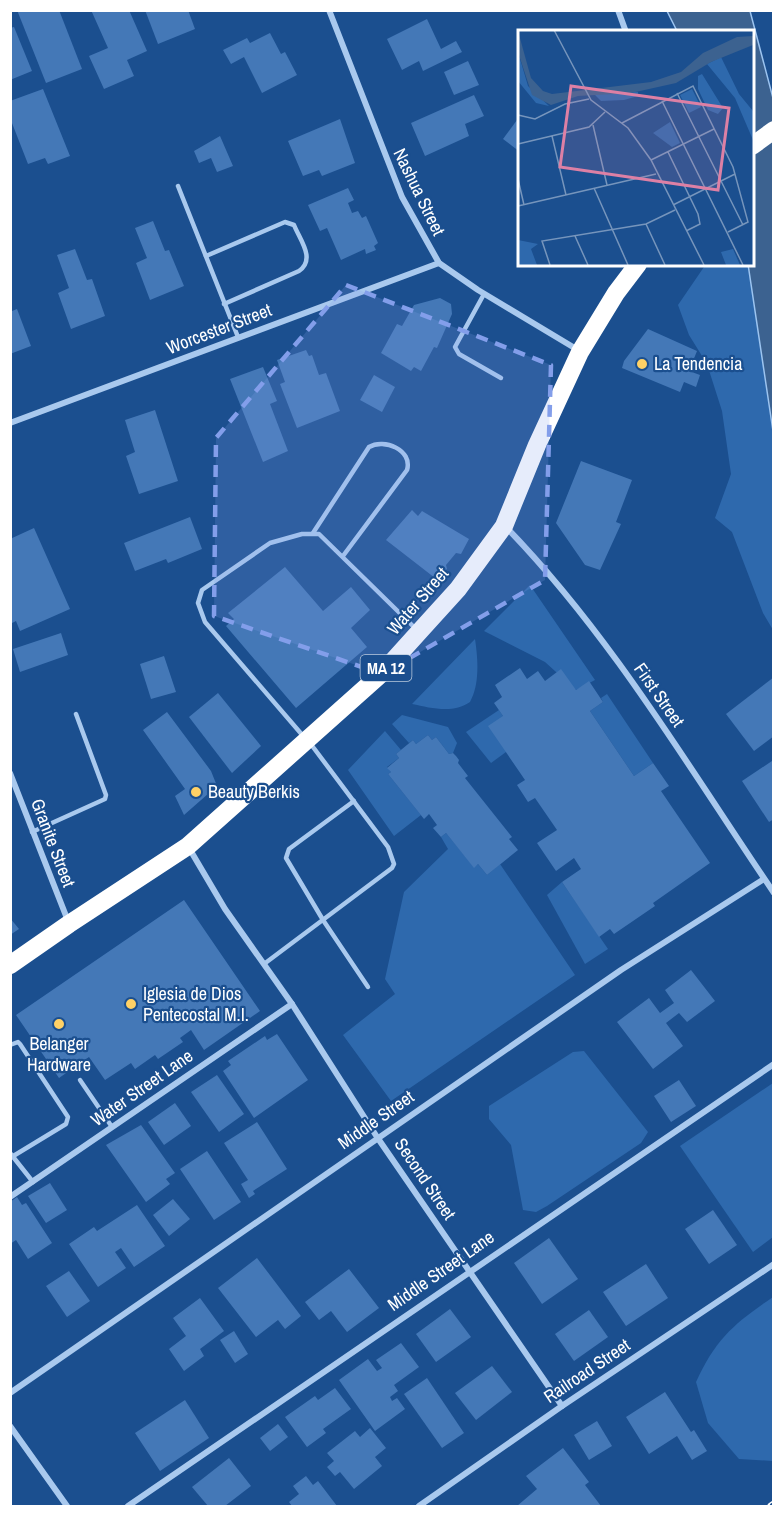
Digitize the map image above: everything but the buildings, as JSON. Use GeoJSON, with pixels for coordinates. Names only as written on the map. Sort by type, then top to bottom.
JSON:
{"type":"FeatureCollection","features":[{"type":"Feature","properties":{"kind":"highway"},"geometry":{"type":"LineString","coordinates":[[754,145],[774,129]]}},
{"type":"Feature","properties":{"kind":"highway","name":"Water Street"},"geometry":{"type":"LineString","coordinates":[[10,966],[69,924],[188,846],[382,673],[419,633],[458,589],[504,526],[537,445],[580,352],[616,292],[636,266]]}},
{"type":"Feature","properties":{"kind":"street","name":"Nashua Street"},"geometry":{"type":"LineString","coordinates":[[329,10],[402,197],[439,263],[484,294],[580,352]]}},
{"type":"Feature","properties":{"kind":"street"},"geometry":{"type":"LineString","coordinates":[[618,10],[625,30]]}},
{"type":"Feature","properties":{"kind":"street","name":"Worcester Street"},"geometry":{"type":"LineString","coordinates":[[10,423],[439,263]]}},
{"type":"Feature","properties":{"kind":"street","name":"First Street"},"geometry":{"type":"LineString","coordinates":[[504,526],[547,570],[643,696],[774,893]]}},
{"type":"Feature","properties":{"kind":"street","name":"Granite Street"},"geometry":{"type":"LineString","coordinates":[[10,773],[69,924]]}},
{"type":"Feature","properties":{"kind":"street","name":"Second Street"},"geometry":{"type":"LineString","coordinates":[[188,846],[225,909],[292,1004],[377,1137],[562,1406]]}},
{"type":"Feature","properties":{"kind":"street","name":"Middle Street"},"geometry":{"type":"LineString","coordinates":[[10,1393],[621,970],[764,879]]}},
{"type":"Feature","properties":{"kind":"street","name":"Water Street Lane"},"geometry":{"type":"LineString","coordinates":[[10,1197],[292,1004]]}},
{"type":"Feature","properties":{"kind":"street","name":"Middle Street Lane"},"geometry":{"type":"LineString","coordinates":[[128,1506],[469,1270],[774,1064]]}},
{"type":"Feature","properties":{"kind":"street","name":"Railroad Street"},"geometry":{"type":"LineString","coordinates":[[419,1506],[562,1406],[774,1264]]}},
{"type":"Feature","properties":{"kind":"street"},"geometry":{"type":"LineString","coordinates":[[10,1426],[67,1506]]}},
{"type":"Feature","properties":{"kind":"lane"},"geometry":{"type":"LineString","coordinates":[[178,186],[238,338]]}},
{"type":"Feature","properties":{"kind":"lane"},"geometry":{"type":"LineString","coordinates":[[206,256],[285,222],[294,225],[308,255],[306,264],[299,271],[224,304]]}},
{"type":"Feature","properties":{"kind":"lane"},"geometry":{"type":"LineString","coordinates":[[484,294],[455,342],[455,347],[459,354],[501,378]]}},
{"type":"Feature","properties":{"kind":"lane"},"geometry":{"type":"LineString","coordinates":[[314,533],[369,447],[378,443],[388,444],[404,455],[408,461],[407,470],[343,556]]}},
{"type":"Feature","properties":{"kind":"lane"},"geometry":{"type":"LineString","coordinates":[[264,964],[392,868],[394,864],[388,847],[354,801],[307,741],[205,622],[198,603],[202,590],[259,548],[282,539],[314,533],[325,538],[419,633]]}},
{"type":"Feature","properties":{"kind":"lane"},"geometry":{"type":"LineString","coordinates":[[32,832],[105,799],[106,795],[76,714]]}},
{"type":"Feature","properties":{"kind":"lane"},"geometry":{"type":"LineString","coordinates":[[354,801],[287,853],[287,864],[368,987]]}},
{"type":"Feature","properties":{"kind":"lane"},"geometry":{"type":"LineString","coordinates":[[10,1045],[21,1044],[68,1117],[66,1124],[11,1156],[33,1182]]}},
{"type":"Feature","properties":{"kind":"lane"},"geometry":{"type":"LineString","coordinates":[[80,1080],[112,1127]]}},
{"type":"Feature","properties":{"kind":"highlighted area"},"geometry":{"type":"Polygon","coordinates":[[[346,285],[551,365],[545,580],[382,674],[214,616],[216,438],[346,285]]]}},
{"type":"Feature","properties":{"kind":"shaded area"},"geometry":{"type":"Polygon","coordinates":[[[667,11],[750,11],[773,98],[773,431],[748,266],[754,266],[754,30],[676,30],[667,11]]]}},
{"type":"Feature","properties":{"kind":"shaded area"},"geometry":{"type":"Polygon","coordinates":[[[705,266],[748,266],[773,431],[773,630],[763,613],[732,532],[715,518],[731,474],[722,411],[707,364],[689,335],[678,305],[705,266]]]}},
{"type":"Feature","properties":{"kind":"shaded area"},"geometry":{"type":"Polygon","coordinates":[[[530,585],[595,680],[576,690],[545,662],[484,631],[530,585]]]}},
{"type":"Feature","properties":{"kind":"shaded area"},"geometry":{"type":"Polygon","coordinates":[[[475,639],[477,679],[470,702],[449,709],[412,704],[475,639]]]}},
{"type":"Feature","properties":{"kind":"shaded area"},"geometry":{"type":"Polygon","coordinates":[[[607,694],[653,763],[634,776],[590,711],[603,702],[601,698],[607,694]]]}},
{"type":"Feature","properties":{"kind":"shaded area"},"geometry":{"type":"Polygon","coordinates":[[[499,710],[503,716],[506,752],[491,763],[466,732],[499,710]]]}},
{"type":"Feature","properties":{"kind":"shaded area"},"geometry":{"type":"Polygon","coordinates":[[[402,715],[448,727],[457,743],[453,753],[449,754],[436,737],[432,740],[428,735],[416,744],[413,740],[409,743],[392,724],[402,715]]]}},
{"type":"Feature","properties":{"kind":"shaded area"},"geometry":{"type":"Polygon","coordinates":[[[385,731],[401,750],[396,754],[399,758],[387,767],[391,772],[388,774],[421,815],[394,836],[348,770],[385,731]]]}},
{"type":"Feature","properties":{"kind":"shaded area"},"geometry":{"type":"Polygon","coordinates":[[[446,833],[474,867],[478,864],[487,875],[500,864],[575,975],[391,1101],[343,1035],[395,994],[385,979],[404,892],[448,849],[441,837],[446,833]]]}},
{"type":"Feature","properties":{"kind":"shaded area"},"geometry":{"type":"Polygon","coordinates":[[[562,882],[608,949],[585,964],[547,895],[562,882]]]}},
{"type":"Feature","properties":{"kind":"shaded area"},"geometry":{"type":"Polygon","coordinates":[[[584,1051],[648,1132],[641,1143],[547,1206],[536,1212],[523,1210],[511,1145],[489,1119],[489,1106],[573,1052],[584,1051]]]}},
{"type":"Feature","properties":{"kind":"shaded area"},"geometry":{"type":"Polygon","coordinates":[[[773,1083],[773,1237],[753,1252],[680,1146],[773,1083]]]}},
{"type":"Feature","properties":{"kind":"shaded area"},"geometry":{"type":"Polygon","coordinates":[[[773,1297],[773,1461],[739,1459],[708,1423],[696,1382],[711,1354],[728,1333],[773,1297]]]}},
{"type":"Feature","properties":{"kind":"place","name":"La Tendencia"},"geometry":{"type":"Point","coordinates":[642,364]}},
{"type":"Feature","properties":{"kind":"place","name":"Beauty Berkis"},"geometry":{"type":"Point","coordinates":[196,792]}},
{"type":"Feature","properties":{"kind":"place","name":"Iglesia de Dios Pentecostal M.I."},"geometry":{"type":"Point","coordinates":[131,1004]}},
{"type":"Feature","properties":{"kind":"place","name":"Belanger Hardware"},"geometry":{"type":"Point","coordinates":[59,1024]}}]}
